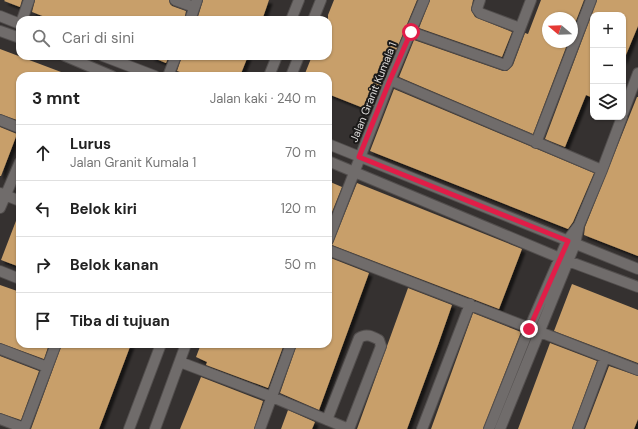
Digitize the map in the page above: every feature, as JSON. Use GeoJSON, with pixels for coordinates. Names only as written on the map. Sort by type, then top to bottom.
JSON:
{"type":"FeatureCollection","features":[{"type":"Feature","properties":{"kind":"street"},"geometry":{"type":"LineString","coordinates":[[23,16],[29,0]]}},
{"type":"Feature","properties":{"kind":"street"},"geometry":{"type":"LineString","coordinates":[[175,0],[196,4],[192,16]]}},
{"type":"Feature","properties":{"kind":"street"},"geometry":{"type":"LineString","coordinates":[[293,16],[299,0]]}},
{"type":"Feature","properties":{"kind":"street"},"geometry":{"type":"LineString","coordinates":[[315,16],[321,0]]}},
{"type":"Feature","properties":{"kind":"street","name":"Jalan Granit Kumala 1"},"geometry":{"type":"LineString","coordinates":[[332,229],[359,157],[424,0]]}},
{"type":"Feature","properties":{"kind":"street"},"geometry":{"type":"LineString","coordinates":[[480,0],[477,9],[480,14],[520,28]]}},
{"type":"Feature","properties":{"kind":"street"},"geometry":{"type":"LineString","coordinates":[[411,32],[505,65],[531,0]]}},
{"type":"Feature","properties":{"kind":"street"},"geometry":{"type":"LineString","coordinates":[[536,143],[592,0]]}},
{"type":"Feature","properties":{"kind":"street"},"geometry":{"type":"LineString","coordinates":[[0,16],[16,22]]}},
{"type":"Feature","properties":{"kind":"street"},"geometry":{"type":"LineString","coordinates":[[0,31],[16,37]]}},
{"type":"Feature","properties":{"kind":"street"},"geometry":{"type":"LineString","coordinates":[[74,60],[103,72]]}},
{"type":"Feature","properties":{"kind":"street"},"geometry":{"type":"LineString","coordinates":[[113,60],[145,72]]}},
{"type":"Feature","properties":{"kind":"street"},"geometry":{"type":"LineString","coordinates":[[170,72],[174,60]]}},
{"type":"Feature","properties":{"kind":"street"},"geometry":{"type":"LineString","coordinates":[[271,72],[275,60]]}},
{"type":"Feature","properties":{"kind":"street"},"geometry":{"type":"LineString","coordinates":[[293,72],[297,60]]}},
{"type":"Feature","properties":{"kind":"street"},"geometry":{"type":"LineString","coordinates":[[626,105],[638,73]]}},
{"type":"Feature","properties":{"kind":"street"},"geometry":{"type":"LineString","coordinates":[[390,80],[602,170]]}},
{"type":"Feature","properties":{"kind":"street"},"geometry":{"type":"LineString","coordinates":[[0,120],[16,126]]}},
{"type":"Feature","properties":{"kind":"street"},"geometry":{"type":"LineString","coordinates":[[500,429],[539,332],[571,242],[602,170],[621,120]]}},
{"type":"Feature","properties":{"kind":"street"},"geometry":{"type":"LineString","coordinates":[[332,146],[638,269]]}},
{"type":"Feature","properties":{"kind":"street"},"geometry":{"type":"LineString","coordinates":[[332,163],[564,260],[638,287]]}},
{"type":"Feature","properties":{"kind":"street"},"geometry":{"type":"LineString","coordinates":[[0,208],[3,194],[16,170]]}},
{"type":"Feature","properties":{"kind":"street"},"geometry":{"type":"LineString","coordinates":[[3,194],[16,199]]}},
{"type":"Feature","properties":{"kind":"street"},"geometry":{"type":"LineString","coordinates":[[332,252],[638,370]]}},
{"type":"Feature","properties":{"kind":"street"},"geometry":{"type":"LineString","coordinates":[[489,429],[529,329],[564,260]]}},
{"type":"Feature","properties":{"kind":"street"},"geometry":{"type":"LineString","coordinates":[[0,271],[16,278]]}},
{"type":"Feature","properties":{"kind":"street"},"geometry":{"type":"LineString","coordinates":[[422,429],[470,304]]}},
{"type":"Feature","properties":{"kind":"street"},"geometry":{"type":"LineString","coordinates":[[180,362],[272,397],[327,420],[349,429],[381,346],[379,340],[371,335],[362,335],[359,338],[327,420]]}},
{"type":"Feature","properties":{"kind":"street"},"geometry":{"type":"LineString","coordinates":[[0,419],[24,429],[54,348]]}},
{"type":"Feature","properties":{"kind":"street"},"geometry":{"type":"LineString","coordinates":[[130,429],[160,348]]}},
{"type":"Feature","properties":{"kind":"street"},"geometry":{"type":"LineString","coordinates":[[155,429],[185,348]]}},
{"type":"Feature","properties":{"kind":"street"},"geometry":{"type":"LineString","coordinates":[[260,429],[290,348]]}},
{"type":"Feature","properties":{"kind":"street"},"geometry":{"type":"LineString","coordinates":[[0,349],[47,367]]}},
{"type":"Feature","properties":{"kind":"street"},"geometry":{"type":"LineString","coordinates":[[578,429],[605,357]]}},
{"type":"Feature","properties":{"kind":"building"},"geometry":{"type":"Polygon","coordinates":[[[22,0],[20,7],[4,1],[22,0]]]}},
{"type":"Feature","properties":{"kind":"building"},"geometry":{"type":"Polygon","coordinates":[[[35,0],[169,0],[172,6],[186,11],[185,16],[42,16],[32,12],[35,0]]]}},
{"type":"Feature","properties":{"kind":"building"},"geometry":{"type":"Polygon","coordinates":[[[203,0],[269,0],[263,16],[198,16],[203,0]]]}},
{"type":"Feature","properties":{"kind":"building"},"geometry":{"type":"Polygon","coordinates":[[[334,0],[417,0],[371,111],[332,96],[332,72],[306,72],[310,60],[332,60],[332,16],[328,15],[334,0]]]}},
{"type":"Feature","properties":{"kind":"building"},"geometry":{"type":"Polygon","coordinates":[[[430,0],[473,0],[471,10],[475,17],[512,32],[502,57],[419,28],[430,0]]]}},
{"type":"Feature","properties":{"kind":"building"},"geometry":{"type":"Polygon","coordinates":[[[541,0],[584,0],[578,16],[578,12],[542,12],[542,48],[566,48],[533,134],[399,77],[414,40],[503,71],[507,71],[513,65],[525,33],[528,34],[541,0]]]}},
{"type":"Feature","properties":{"kind":"building"},"geometry":{"type":"Polygon","coordinates":[[[597,0],[638,0],[638,26],[626,55],[626,12],[593,12],[597,0]]]}},
{"type":"Feature","properties":{"kind":"building"},"geometry":{"type":"Polygon","coordinates":[[[590,19],[590,97],[586,95],[565,147],[545,139],[590,19]]]}},
{"type":"Feature","properties":{"kind":"building"},"geometry":{"type":"Polygon","coordinates":[[[0,49],[16,55],[16,60],[29,60],[61,72],[16,72],[16,120],[0,114],[0,49]]]}},
{"type":"Feature","properties":{"kind":"building"},"geometry":{"type":"Polygon","coordinates":[[[158,60],[167,60],[166,63],[158,60]]]}},
{"type":"Feature","properties":{"kind":"building"},"geometry":{"type":"Polygon","coordinates":[[[181,60],[246,60],[242,72],[177,71],[181,60]]]}},
{"type":"Feature","properties":{"kind":"building"},"geometry":{"type":"Polygon","coordinates":[[[394,89],[594,173],[573,222],[568,229],[370,151],[394,89]]]}},
{"type":"Feature","properties":{"kind":"building"},"geometry":{"type":"Polygon","coordinates":[[[637,97],[638,256],[584,235],[585,227],[637,97]]]}},
{"type":"Feature","properties":{"kind":"building"},"geometry":{"type":"Polygon","coordinates":[[[0,127],[16,134],[16,137],[0,176],[0,127]]]}},
{"type":"Feature","properties":{"kind":"building"},"geometry":{"type":"Polygon","coordinates":[[[332,183],[342,187],[332,212],[332,183]]]}},
{"type":"Feature","properties":{"kind":"building"},"geometry":{"type":"Polygon","coordinates":[[[357,183],[522,249],[499,309],[332,245],[357,183]]]}},
{"type":"Feature","properties":{"kind":"building"},"geometry":{"type":"Polygon","coordinates":[[[16,221],[16,266],[1,260],[16,221]]]}},
{"type":"Feature","properties":{"kind":"building"},"geometry":{"type":"Polygon","coordinates":[[[332,259],[369,273],[319,410],[280,393],[296,348],[332,348],[332,259]]]}},
{"type":"Feature","properties":{"kind":"building"},"geometry":{"type":"Polygon","coordinates":[[[572,284],[638,310],[638,363],[554,331],[572,284]]]}},
{"type":"Feature","properties":{"kind":"building"},"geometry":{"type":"Polygon","coordinates":[[[0,285],[16,291],[16,348],[48,348],[44,359],[0,343],[0,285]]]}},
{"type":"Feature","properties":{"kind":"building"},"geometry":{"type":"Polygon","coordinates":[[[408,288],[452,305],[438,345],[407,429],[357,429],[408,288]]]}},
{"type":"Feature","properties":{"kind":"building"},"geometry":{"type":"Polygon","coordinates":[[[473,313],[521,332],[483,429],[431,429],[473,313]]]}},
{"type":"Feature","properties":{"kind":"building"},"geometry":{"type":"Polygon","coordinates":[[[550,343],[597,361],[572,429],[518,429],[550,343]]]}},
{"type":"Feature","properties":{"kind":"building"},"geometry":{"type":"Polygon","coordinates":[[[61,348],[129,348],[99,429],[31,429],[61,348]]]}},
{"type":"Feature","properties":{"kind":"building"},"geometry":{"type":"Polygon","coordinates":[[[199,348],[283,348],[268,388],[206,365],[207,362],[196,357],[199,348]]]}},
{"type":"Feature","properties":{"kind":"building"},"geometry":{"type":"Polygon","coordinates":[[[0,356],[39,371],[21,420],[0,413],[0,356]]]}},
{"type":"Feature","properties":{"kind":"building"},"geometry":{"type":"Polygon","coordinates":[[[609,366],[638,376],[638,419],[634,429],[585,429],[609,366]]]}},
{"type":"Feature","properties":{"kind":"building"},"geometry":{"type":"Polygon","coordinates":[[[201,377],[263,401],[254,429],[180,429],[201,377]]]}},
{"type":"Feature","properties":{"kind":"building"},"geometry":{"type":"Polygon","coordinates":[[[288,410],[315,422],[312,429],[281,429],[288,410]]]}},
{"type":"Feature","properties":{"kind":"route"},"geometry":{"type":"LineString","coordinates":[[411,32],[359,157],[568,241],[529,329]]}}]}
